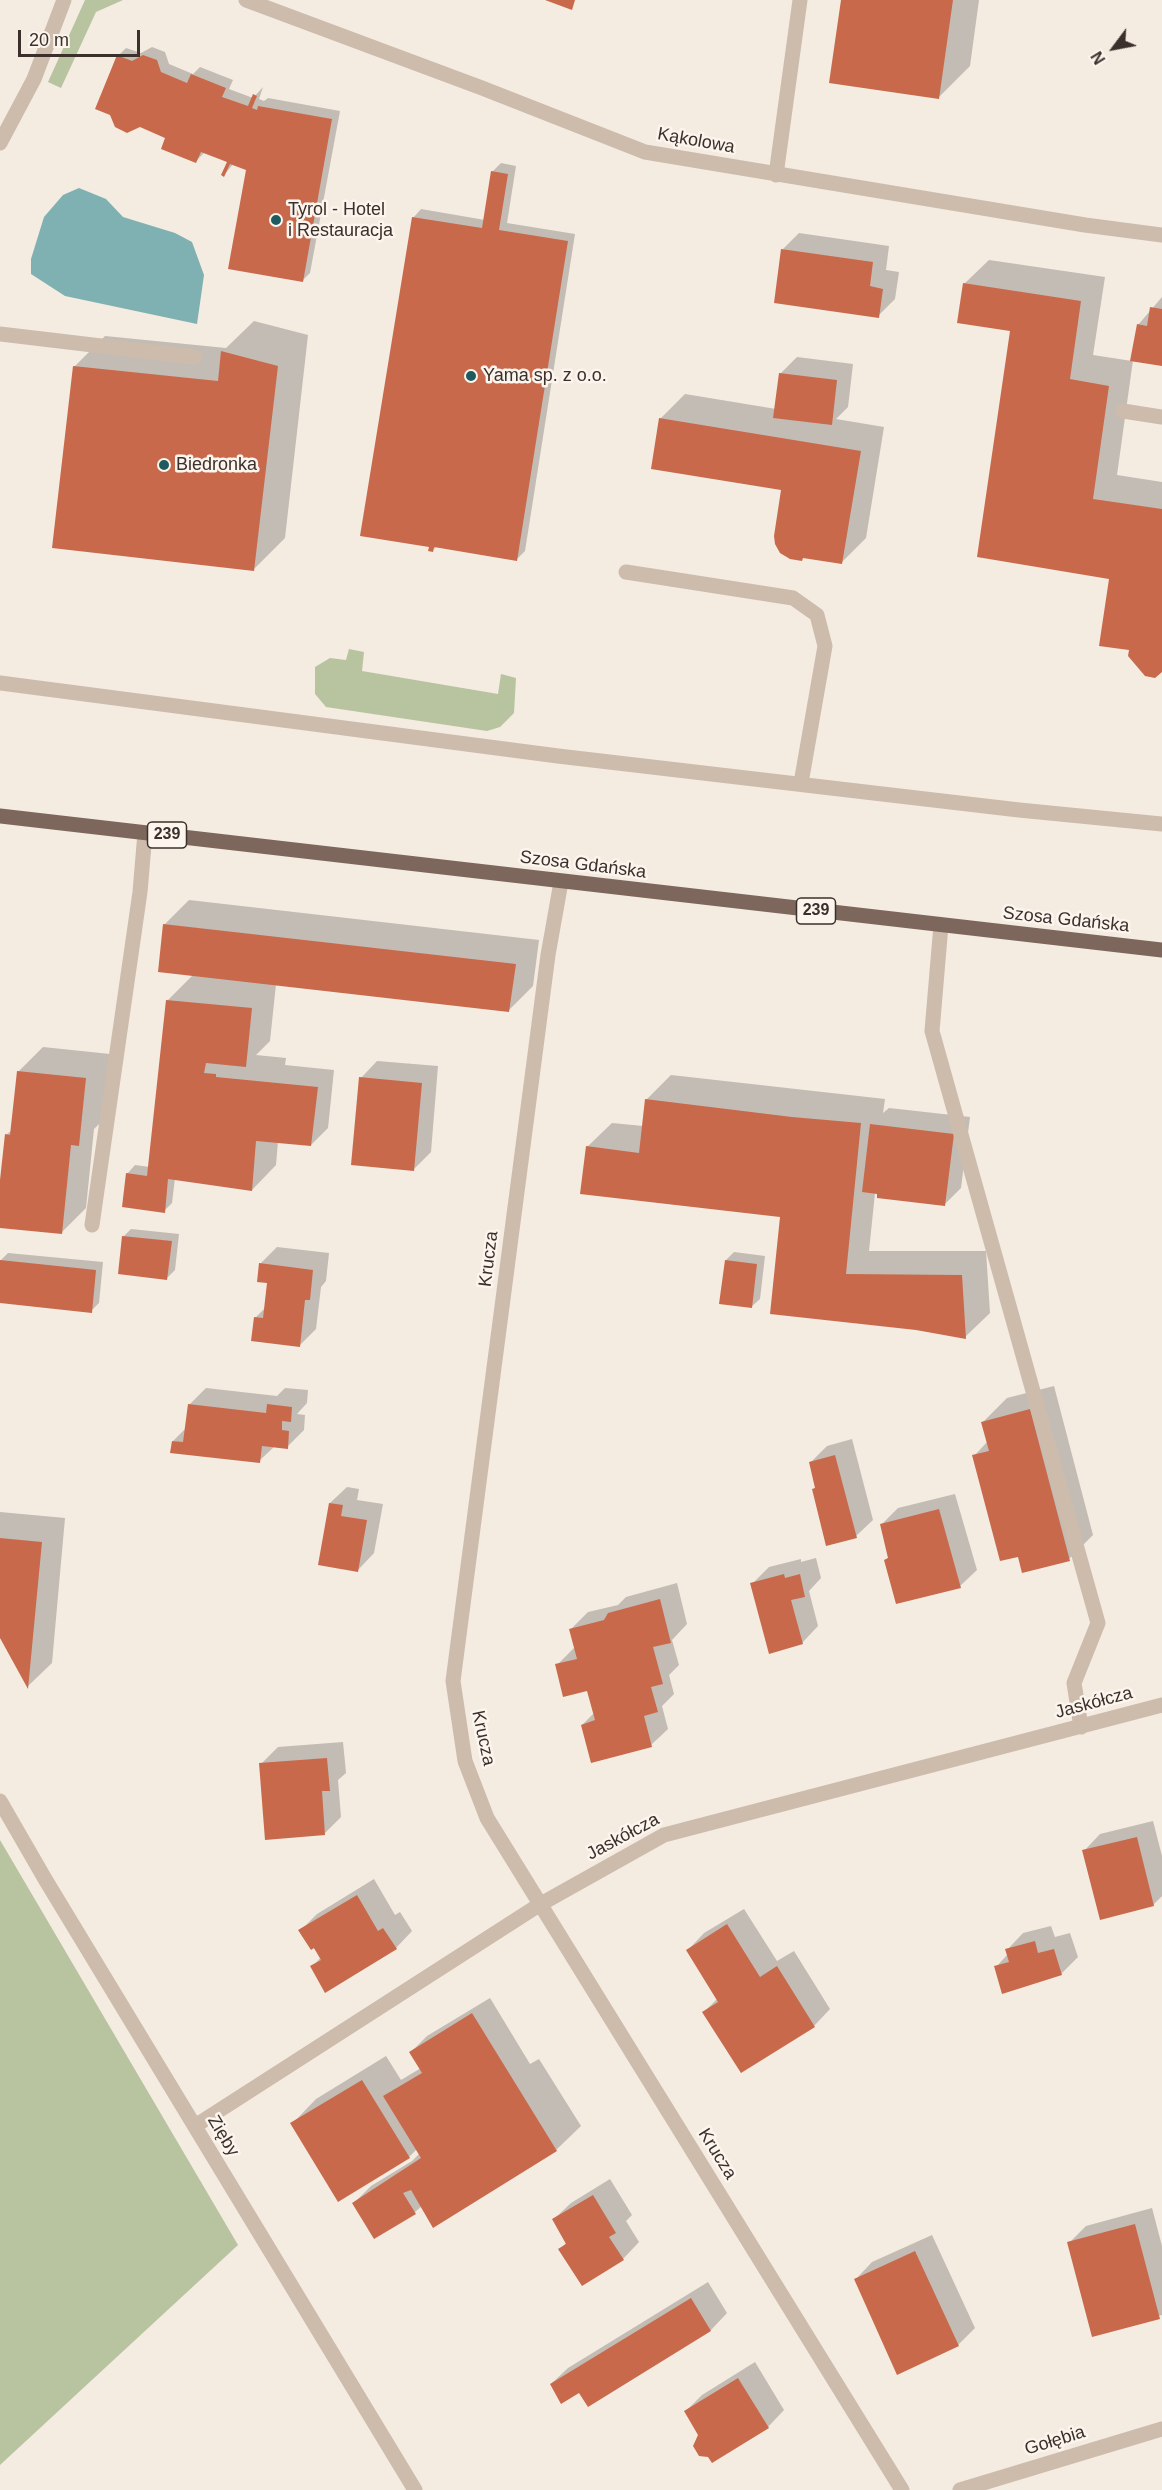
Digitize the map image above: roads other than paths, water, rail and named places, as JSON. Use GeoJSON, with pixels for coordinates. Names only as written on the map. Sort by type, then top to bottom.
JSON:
{"type":"FeatureCollection","features":[{"type":"Feature","properties":{"kind":"main road","name":"Szosa Gdańska"},"geometry":{"type":"LineString","coordinates":[[0,816],[1162,950]]}},
{"type":"Feature","properties":{"kind":"street"},"geometry":{"type":"LineString","coordinates":[[0,143],[7,117],[34,79],[64,0]]}},
{"type":"Feature","properties":{"kind":"street","name":"Kąkolowa"},"geometry":{"type":"LineString","coordinates":[[246,0],[645,152],[1085,225],[1162,235]]}},
{"type":"Feature","properties":{"kind":"street"},"geometry":{"type":"LineString","coordinates":[[776,175],[800,0]]}},
{"type":"Feature","properties":{"kind":"street"},"geometry":{"type":"LineString","coordinates":[[0,334],[194,357]]}},
{"type":"Feature","properties":{"kind":"street"},"geometry":{"type":"LineString","coordinates":[[1123,411],[1162,417]]}},
{"type":"Feature","properties":{"kind":"street"},"geometry":{"type":"LineString","coordinates":[[626,572],[794,598],[817,615],[825,646],[801,783]]}},
{"type":"Feature","properties":{"kind":"street"},"geometry":{"type":"LineString","coordinates":[[0,683],[512,750],[1018,810],[1162,824]]}},
{"type":"Feature","properties":{"kind":"street"},"geometry":{"type":"LineString","coordinates":[[92,1225],[140,892],[145,833]]}},
{"type":"Feature","properties":{"kind":"street","name":"Krucza"},"geometry":{"type":"LineString","coordinates":[[561,882],[548,955],[453,1681],[465,1761],[487,1818],[539,1905],[902,2490]]}},
{"type":"Feature","properties":{"kind":"street"},"geometry":{"type":"LineString","coordinates":[[941,925],[932,1030],[1098,1623],[1074,1683],[1081,1726]]}},
{"type":"Feature","properties":{"kind":"street","name":"Jaskółcza"},"geometry":{"type":"LineString","coordinates":[[195,2126],[539,1905],[664,1835],[1162,1705]]}},
{"type":"Feature","properties":{"kind":"street","name":"Zięby"},"geometry":{"type":"LineString","coordinates":[[0,1801],[416,2490]]}},
{"type":"Feature","properties":{"kind":"street","name":"Gołębia"},"geometry":{"type":"LineString","coordinates":[[960,2490],[1162,2429]]}},
{"type":"Feature","properties":{"kind":"water"},"geometry":{"type":"Polygon","coordinates":[[[79,188],[106,199],[123,217],[175,233],[192,242],[204,275],[197,324],[65,296],[31,274],[31,259],[44,217],[63,195],[79,188]]]}},
{"type":"Feature","properties":{"kind":"place","name":"Tyrol - Hotel i Restauracja"},"geometry":{"type":"Point","coordinates":[276,220]}},
{"type":"Feature","properties":{"kind":"place","name":"Yama sp. z o.o."},"geometry":{"type":"Point","coordinates":[471,376]}},
{"type":"Feature","properties":{"kind":"place","name":"Biedronka"},"geometry":{"type":"Point","coordinates":[164,465]}}]}
